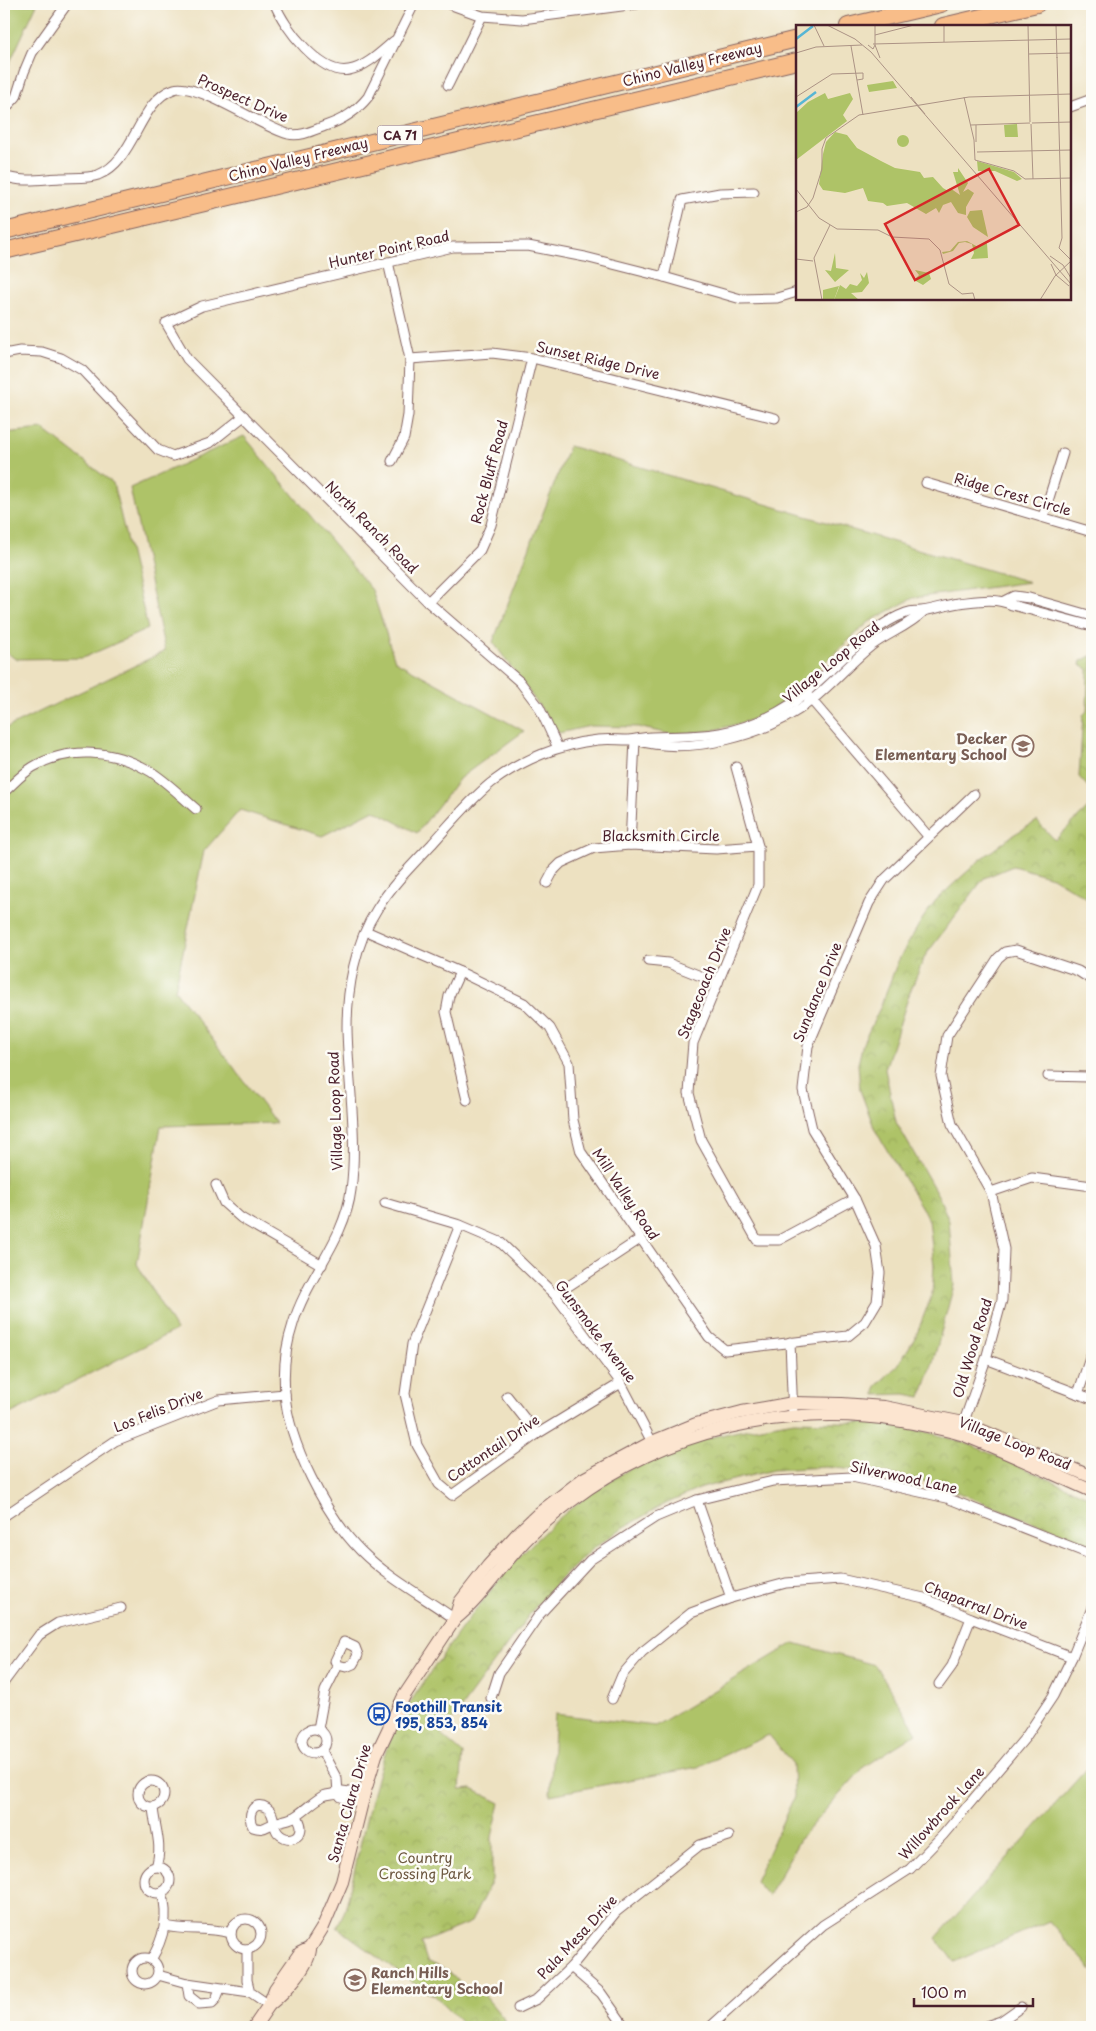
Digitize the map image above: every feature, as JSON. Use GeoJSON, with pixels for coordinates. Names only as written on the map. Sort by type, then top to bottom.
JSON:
{"type":"FeatureCollection","features":[{"type":"Feature","properties":{"kind":"highway"},"geometry":{"type":"LineString","coordinates":[[852,25],[941,4]]}},
{"type":"Feature","properties":{"kind":"highway"},"geometry":{"type":"LineString","coordinates":[[947,25],[1037,4]]}},
{"type":"Feature","properties":{"kind":"highway","name":"Chino Valley Freeway"},"geometry":{"type":"LineString","coordinates":[[4,231],[796,39]]}},
{"type":"Feature","properties":{"kind":"highway","name":"Chino Valley Freeway"},"geometry":{"type":"LineString","coordinates":[[4,251],[796,61]]}},
{"type":"Feature","properties":{"kind":"main road","name":"Village Loop Road"},"geometry":{"type":"LineString","coordinates":[[455,1619],[471,1606],[521,1544],[544,1523],[571,1501],[654,1446],[793,1410],[884,1418],[926,1426],[962,1429],[1092,1477]]}},
{"type":"Feature","properties":{"kind":"main road","name":"Village Loop Road"},"geometry":{"type":"LineString","coordinates":[[962,1429],[1092,1491]]}},
{"type":"Feature","properties":{"kind":"main road","name":"Santa Clara Drive"},"geometry":{"type":"LineString","coordinates":[[254,2027],[269,2004],[274,1989],[300,1953],[310,1948],[323,1927],[342,1882],[376,1755],[393,1717],[408,1690],[455,1619]]}},
{"type":"Feature","properties":{"kind":"street"},"geometry":{"type":"LineString","coordinates":[[4,110],[16,98],[32,53],[67,4]]}},
{"type":"Feature","properties":{"kind":"street"},"geometry":{"type":"LineString","coordinates":[[275,4],[288,28],[308,51],[323,64],[334,69],[348,70],[373,59],[398,38],[414,4]]}},
{"type":"Feature","properties":{"kind":"street"},"geometry":{"type":"LineString","coordinates":[[449,4],[482,16],[522,20],[637,4]]}},
{"type":"Feature","properties":{"kind":"street"},"geometry":{"type":"LineString","coordinates":[[563,4],[564,14]]}},
{"type":"Feature","properties":{"kind":"street"},"geometry":{"type":"LineString","coordinates":[[448,85],[482,16]]}},
{"type":"Feature","properties":{"kind":"street","name":"Prospect Drive"},"geometry":{"type":"LineString","coordinates":[[4,176],[24,180],[96,176],[119,161],[150,109],[162,96],[174,89],[185,87],[197,90],[246,116],[289,134],[304,134],[336,122],[357,110],[368,97],[398,38]]}},
{"type":"Feature","properties":{"kind":"street"},"geometry":{"type":"LineString","coordinates":[[1071,107],[1092,99]]}},
{"type":"Feature","properties":{"kind":"street"},"geometry":{"type":"LineString","coordinates":[[664,277],[682,200],[720,193],[754,192]]}},
{"type":"Feature","properties":{"kind":"street","name":"Hunter Point Road"},"geometry":{"type":"LineString","coordinates":[[166,323],[202,306],[453,247],[528,246],[585,257],[741,299],[777,298],[796,292]]}},
{"type":"Feature","properties":{"kind":"street"},"geometry":{"type":"LineString","coordinates":[[388,262],[410,358],[408,415],[404,438],[392,461]]}},
{"type":"Feature","properties":{"kind":"street","name":"North Ranch Road"},"geometry":{"type":"LineString","coordinates":[[166,323],[188,359],[244,416],[428,602],[520,682],[539,708],[558,748]]}},
{"type":"Feature","properties":{"kind":"street"},"geometry":{"type":"LineString","coordinates":[[4,354],[42,352],[61,358],[82,370],[158,450],[172,456],[210,443],[244,416]]}},
{"type":"Feature","properties":{"kind":"street","name":"Sunset Ridge Drive"},"geometry":{"type":"LineString","coordinates":[[410,358],[492,353],[532,358],[776,418]]}},
{"type":"Feature","properties":{"kind":"street","name":"Rock Bluff Road"},"geometry":{"type":"LineString","coordinates":[[428,602],[480,550],[491,525],[532,358]]}},
{"type":"Feature","properties":{"kind":"street"},"geometry":{"type":"LineString","coordinates":[[1043,517],[1063,453]]}},
{"type":"Feature","properties":{"kind":"street","name":"Ridge Crest Circle"},"geometry":{"type":"LineString","coordinates":[[926,483],[1092,532]]}},
{"type":"Feature","properties":{"kind":"street","name":"Village Loop Road"},"geometry":{"type":"LineString","coordinates":[[1004,601],[1014,596],[1029,598],[1092,616]]}},
{"type":"Feature","properties":{"kind":"street","name":"Village Loop Road"},"geometry":{"type":"LineString","coordinates":[[455,1619],[385,1571],[362,1552],[343,1530],[322,1496],[300,1452],[285,1394],[286,1358],[292,1325],[302,1300],[322,1265],[346,1214],[351,1194],[354,1144],[347,1026],[351,980],[366,931],[376,911],[389,892],[465,807],[492,782],[515,767],[558,748],[598,740],[635,740],[646,743],[677,745],[713,742],[731,739],[764,728],[783,719],[866,650],[889,633],[915,620],[924,611],[957,604],[991,600],[1004,601],[1012,605],[1092,626]]}},
{"type":"Feature","properties":{"kind":"street"},"geometry":{"type":"LineString","coordinates":[[808,697],[928,836]]}},
{"type":"Feature","properties":{"kind":"street"},"geometry":{"type":"LineString","coordinates":[[630,846],[635,740]]}},
{"type":"Feature","properties":{"kind":"street"},"geometry":{"type":"LineString","coordinates":[[4,792],[33,767],[57,757],[86,752],[116,756],[149,770],[196,809]]}},
{"type":"Feature","properties":{"kind":"street","name":"Stagecoach Drive"},"geometry":{"type":"LineString","coordinates":[[736,767],[758,846],[758,885],[693,1043],[689,1094],[701,1140],[757,1240],[779,1240],[855,1199]]}},
{"type":"Feature","properties":{"kind":"street","name":"Sundance Drive"},"geometry":{"type":"LineString","coordinates":[[848,1336],[865,1322],[877,1302],[880,1273],[876,1246],[855,1199],[812,1129],[803,1090],[808,1046],[869,903],[884,880],[974,794]]}},
{"type":"Feature","properties":{"kind":"street","name":"Blacksmith Circle"},"geometry":{"type":"LineString","coordinates":[[547,883],[554,870],[561,863],[594,848],[630,846],[716,849],[758,846]]}},
{"type":"Feature","properties":{"kind":"street","name":"Mill Valley Road"},"geometry":{"type":"LineString","coordinates":[[366,931],[460,972],[524,1004],[550,1028],[569,1063],[574,1120],[581,1152],[708,1337],[725,1350],[848,1336]]}},
{"type":"Feature","properties":{"kind":"street","name":"Old Wood Road"},"geometry":{"type":"LineString","coordinates":[[962,1429],[986,1359],[1002,1300],[1004,1249],[991,1192],[952,1124],[941,1076],[947,1036],[998,958],[1005,952],[1016,950],[1078,970],[1092,980]]}},
{"type":"Feature","properties":{"kind":"street"},"geometry":{"type":"LineString","coordinates":[[648,961],[668,963],[718,983]]}},
{"type":"Feature","properties":{"kind":"street"},"geometry":{"type":"LineString","coordinates":[[460,972],[449,996],[446,1012],[467,1100]]}},
{"type":"Feature","properties":{"kind":"street"},"geometry":{"type":"LineString","coordinates":[[1048,1076],[1088,1077],[1092,1074]]}},
{"type":"Feature","properties":{"kind":"street"},"geometry":{"type":"LineString","coordinates":[[991,1192],[1032,1178],[1092,1186]]}},
{"type":"Feature","properties":{"kind":"street"},"geometry":{"type":"LineString","coordinates":[[216,1185],[224,1203],[241,1218],[322,1265]]}},
{"type":"Feature","properties":{"kind":"street","name":"Gunsmoke Avenue"},"geometry":{"type":"LineString","coordinates":[[385,1202],[460,1225],[500,1242],[555,1295],[621,1384],[654,1446]]}},
{"type":"Feature","properties":{"kind":"street","name":"Cottontail Drive"},"geometry":{"type":"LineString","coordinates":[[460,1225],[412,1344],[405,1394],[417,1445],[439,1484],[452,1495],[536,1434],[621,1384]]}},
{"type":"Feature","properties":{"kind":"street"},"geometry":{"type":"LineString","coordinates":[[555,1295],[640,1238]]}},
{"type":"Feature","properties":{"kind":"street"},"geometry":{"type":"LineString","coordinates":[[790,1342],[793,1410]]}},
{"type":"Feature","properties":{"kind":"street"},"geometry":{"type":"LineString","coordinates":[[1078,1394],[1092,1352]]}},
{"type":"Feature","properties":{"kind":"street"},"geometry":{"type":"LineString","coordinates":[[986,1359],[1092,1399]]}},
{"type":"Feature","properties":{"kind":"street","name":"Los Felis Drive"},"geometry":{"type":"LineString","coordinates":[[4,1516],[115,1440],[219,1400],[285,1394]]}},
{"type":"Feature","properties":{"kind":"street"},"geometry":{"type":"LineString","coordinates":[[507,1396],[536,1434]]}},
{"type":"Feature","properties":{"kind":"street","name":"Silverwood Lane"},"geometry":{"type":"LineString","coordinates":[[491,1698],[499,1673],[539,1615],[590,1560],[656,1516],[697,1500],[773,1481],[852,1477],[947,1498],[1092,1555]]}},
{"type":"Feature","properties":{"kind":"street"},"geometry":{"type":"LineString","coordinates":[[697,1500],[731,1598]]}},
{"type":"Feature","properties":{"kind":"street","name":"Chaparral Drive"},"geometry":{"type":"LineString","coordinates":[[612,1699],[622,1675],[642,1652],[691,1613],[731,1598],[786,1583],[840,1580],[924,1598],[1072,1657]]}},
{"type":"Feature","properties":{"kind":"street"},"geometry":{"type":"LineString","coordinates":[[4,1682],[38,1635],[58,1623],[122,1608]]}},
{"type":"Feature","properties":{"kind":"street","name":"Willowbrook Lane"},"geometry":{"type":"LineString","coordinates":[[710,2027],[823,1925],[910,1869],[943,1835],[1025,1738],[1052,1696],[1072,1657],[1092,1608]]}},
{"type":"Feature","properties":{"kind":"street"},"geometry":{"type":"LineString","coordinates":[[939,1684],[952,1666],[971,1618]]}},
{"type":"Feature","properties":{"kind":"street"},"geometry":{"type":"LineString","coordinates":[[318,1729],[325,1691],[338,1666]]}},
{"type":"Feature","properties":{"kind":"street"},"geometry":{"type":"LineString","coordinates":[[318,1729],[322,1732],[326,1739],[326,1744],[322,1751],[310,1752],[306,1750],[302,1742],[308,1730],[318,1729]]}},
{"type":"Feature","properties":{"kind":"street"},"geometry":{"type":"LineString","coordinates":[[322,1751],[337,1779],[338,1793],[341,1797],[363,1798]]}},
{"type":"Feature","properties":{"kind":"street"},"geometry":{"type":"LineString","coordinates":[[297,1815],[301,1827],[298,1836],[285,1838],[281,1836],[273,1823],[297,1815],[324,1796],[338,1793]]}},
{"type":"Feature","properties":{"kind":"street"},"geometry":{"type":"LineString","coordinates":[[153,1808],[160,1840],[158,1859],[156,1867],[147,1872],[144,1883],[149,1890],[162,1892]]}},
{"type":"Feature","properties":{"kind":"street","name":"Pala Mesa Drive"},"geometry":{"type":"LineString","coordinates":[[518,2008],[538,1999],[571,1967],[616,1912],[700,1845],[730,1836]]}},
{"type":"Feature","properties":{"kind":"street"},"geometry":{"type":"LineString","coordinates":[[156,1867],[166,1871],[170,1876],[170,1882],[162,1892]]}},
{"type":"Feature","properties":{"kind":"street"},"geometry":{"type":"LineString","coordinates":[[150,1960],[165,1926],[165,1906],[162,1892]]}},
{"type":"Feature","properties":{"kind":"street"},"geometry":{"type":"LineString","coordinates":[[240,1920],[252,1920],[257,1924],[262,1935],[260,1940],[247,1949],[235,1944],[231,1932],[235,1924],[240,1920]]}},
{"type":"Feature","properties":{"kind":"street"},"geometry":{"type":"LineString","coordinates":[[165,1926],[189,1930],[218,1929],[231,1932]]}},
{"type":"Feature","properties":{"kind":"street"},"geometry":{"type":"LineString","coordinates":[[247,1949],[247,1980],[250,1992]]}},
{"type":"Feature","properties":{"kind":"street"},"geometry":{"type":"LineString","coordinates":[[144,1958],[150,1960],[155,1964],[158,1975],[150,1983],[144,1984],[135,1980],[132,1974],[134,1964],[144,1958]]}},
{"type":"Feature","properties":{"kind":"street"},"geometry":{"type":"LineString","coordinates":[[571,1967],[600,1993],[625,2027]]}},
{"type":"Feature","properties":{"kind":"street"},"geometry":{"type":"LineString","coordinates":[[158,1975],[187,1983],[250,1992],[269,2004]]}},
{"type":"Feature","properties":{"kind":"street"},"geometry":{"type":"LineString","coordinates":[[187,1983],[189,1996],[199,2004],[212,2003],[220,1989]]}},
{"type":"Feature","properties":{"kind":"street"},"geometry":{"type":"LineString","coordinates":[[983,2027],[1001,2021],[1021,2007]]}},
{"type":"Feature","properties":{"kind":"green space"},"geometry":{"type":"Polygon","coordinates":[[[4,4],[37,4],[4,75],[4,4]]]}},
{"type":"Feature","properties":{"kind":"green space"},"geometry":{"type":"Polygon","coordinates":[[[43,429],[113,483],[148,629],[83,658],[15,659],[4,650],[4,433],[43,429]]]}},
{"type":"Feature","properties":{"kind":"green space"},"geometry":{"type":"Polygon","coordinates":[[[244,436],[372,590],[395,661],[524,731],[460,778],[417,833],[374,810],[322,836],[240,810],[204,851],[175,990],[276,1123],[161,1126],[137,1264],[176,1330],[4,1417],[4,729],[165,651],[130,488],[244,436]]]}},
{"type":"Feature","properties":{"kind":"green space"},"geometry":{"type":"Polygon","coordinates":[[[569,446],[1029,582],[913,598],[869,622],[824,663],[782,706],[748,721],[711,731],[669,734],[638,727],[590,726],[559,733],[493,642],[569,446]]]}},
{"type":"Feature","properties":{"kind":"green space"},"geometry":{"type":"Polygon","coordinates":[[[1092,655],[1092,791],[1079,777],[1083,715],[1087,711],[1088,673],[1088,669],[1080,665],[1081,661],[1092,655]]]}},
{"type":"Feature","properties":{"kind":"green space"},"geometry":{"type":"Polygon","coordinates":[[[1092,804],[1092,901],[1052,877],[1013,866],[984,878],[925,956],[910,992],[885,1069],[896,1122],[939,1197],[949,1221],[954,1285],[933,1362],[921,1397],[905,1394],[875,1395],[876,1386],[898,1365],[916,1336],[932,1294],[934,1266],[929,1220],[875,1130],[860,1090],[858,1064],[863,1043],[880,1008],[898,961],[921,921],[936,900],[980,860],[1013,835],[1037,821],[1055,840],[1092,804]]]}},
{"type":"Feature","properties":{"kind":"green space","name":"Country Crossing Park"},"geometry":{"type":"Polygon","coordinates":[[[794,1421],[878,1423],[924,1431],[971,1445],[1092,1498],[1092,1545],[959,1493],[923,1481],[885,1473],[825,1467],[773,1470],[701,1488],[659,1507],[621,1529],[591,1550],[562,1577],[532,1611],[441,1735],[463,1754],[460,1790],[472,1789],[500,1803],[492,1837],[492,1880],[471,1922],[421,1943],[427,1961],[448,1971],[462,1985],[480,1990],[504,2019],[508,2027],[466,2027],[434,1995],[424,1991],[337,1927],[345,1910],[378,1775],[396,1727],[412,1699],[472,1614],[496,1584],[549,1528],[578,1503],[609,1481],[643,1462],[679,1447],[721,1435],[794,1421]]]}},
{"type":"Feature","properties":{"kind":"green space"},"geometry":{"type":"Polygon","coordinates":[[[794,1643],[875,1665],[917,1733],[865,1766],[802,1836],[768,1896],[755,1881],[794,1797],[793,1764],[769,1735],[698,1767],[550,1795],[555,1714],[655,1726],[794,1643]]]}},
{"type":"Feature","properties":{"kind":"green space"},"geometry":{"type":"Polygon","coordinates":[[[1092,1763],[1092,1970],[1049,1921],[954,1962],[936,1938],[1092,1763]]]}},
{"type":"Feature","properties":{"kind":"place","name":"Decker Elementary School"},"geometry":{"type":"Point","coordinates":[1023,746]}},
{"type":"Feature","properties":{"kind":"place","name":"Foothill Transit 195, 853, 854"},"geometry":{"type":"Point","coordinates":[379,1714]}},
{"type":"Feature","properties":{"kind":"place","name":"Ranch Hills Elementary School"},"geometry":{"type":"Point","coordinates":[355,1980]}}]}
